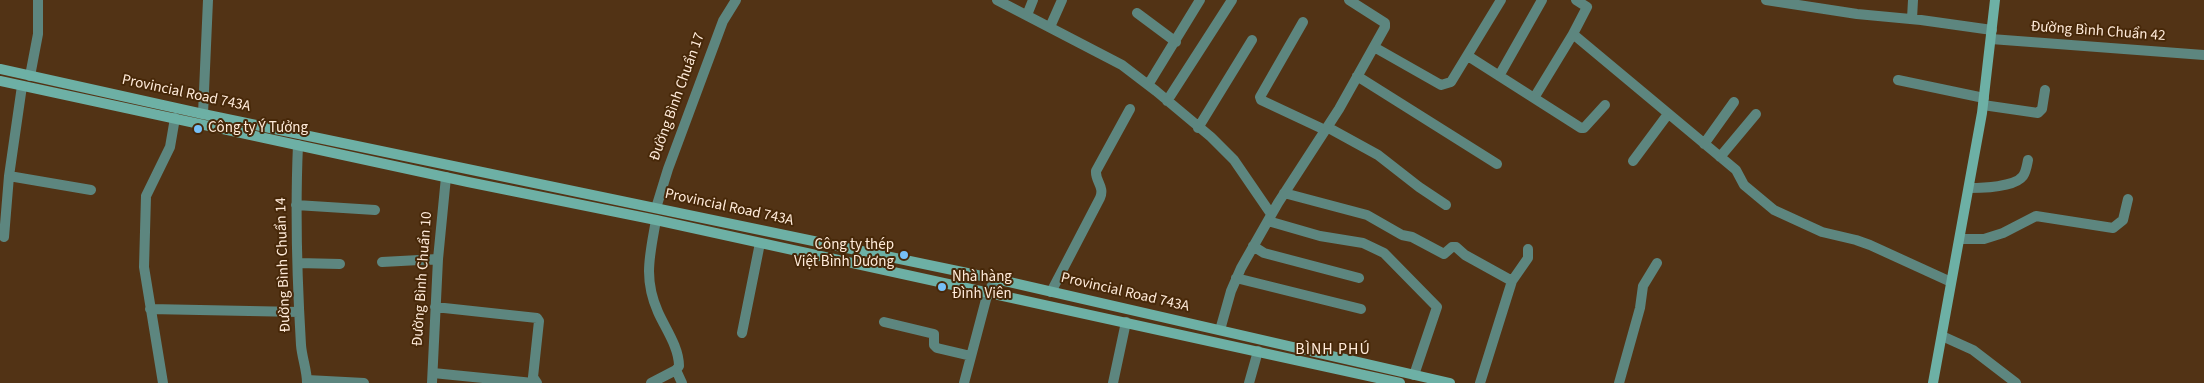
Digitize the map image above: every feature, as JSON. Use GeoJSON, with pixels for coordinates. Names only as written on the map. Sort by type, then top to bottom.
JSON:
{"type":"FeatureCollection","features":[{"type":"Feature","properties":{"kind":"main road"},"geometry":{"type":"LineString","coordinates":[[1933,383],[1983,102],[1994,0]]}},
{"type":"Feature","properties":{"kind":"main road","name":"Provincial Road 743A"},"geometry":{"type":"LineString","coordinates":[[0,69],[202,114],[996,279],[1450,383]]}},
{"type":"Feature","properties":{"kind":"main road","name":"Provincial Road 743A"},"geometry":{"type":"LineString","coordinates":[[0,81],[468,182],[656,220],[1395,382]]}},
{"type":"Feature","properties":{"kind":"main road"},"geometry":{"type":"LineString","coordinates":[[468,182],[472,169]]}},
{"type":"Feature","properties":{"kind":"main road"},"geometry":{"type":"LineString","coordinates":[[656,208],[656,220]]}},
{"type":"Feature","properties":{"kind":"street"},"geometry":{"type":"LineString","coordinates":[[30,76],[38,34],[38,0]]}},
{"type":"Feature","properties":{"kind":"street"},"geometry":{"type":"LineString","coordinates":[[202,114],[208,0]]}},
{"type":"Feature","properties":{"kind":"street","name":"Đường Bình Chuẩn 17"},"geometry":{"type":"LineString","coordinates":[[656,208],[668,169],[723,21],[736,0]]}},
{"type":"Feature","properties":{"kind":"street"},"geometry":{"type":"LineString","coordinates":[[997,0],[1122,65],[1148,85],[1234,160],[1270,218],[1320,236],[1363,243],[1389,257],[1437,307],[1414,375]]}},
{"type":"Feature","properties":{"kind":"street"},"geometry":{"type":"LineString","coordinates":[[1027,15],[1033,0]]}},
{"type":"Feature","properties":{"kind":"street"},"geometry":{"type":"LineString","coordinates":[[1050,27],[1062,0]]}},
{"type":"Feature","properties":{"kind":"street"},"geometry":{"type":"LineString","coordinates":[[1148,85],[1200,0]]}},
{"type":"Feature","properties":{"kind":"street"},"geometry":{"type":"LineString","coordinates":[[1168,101],[1232,0]]}},
{"type":"Feature","properties":{"kind":"street"},"geometry":{"type":"LineString","coordinates":[[1220,330],[1236,278],[1253,246],[1326,129],[1385,27],[1385,23],[1349,0]]}},
{"type":"Feature","properties":{"kind":"street"},"geometry":{"type":"LineString","coordinates":[[1374,47],[1440,85],[1451,82],[1501,0]]}},
{"type":"Feature","properties":{"kind":"street"},"geometry":{"type":"LineString","coordinates":[[1500,76],[1542,0]]}},
{"type":"Feature","properties":{"kind":"street"},"geometry":{"type":"LineString","coordinates":[[1534,98],[1573,34],[1588,3],[1576,0]]}},
{"type":"Feature","properties":{"kind":"street","name":"Đường Bình Chuẩn 42"},"geometry":{"type":"LineString","coordinates":[[1766,0],[1857,14],[1912,19],[1991,34],[2204,55]]}},
{"type":"Feature","properties":{"kind":"street"},"geometry":{"type":"LineString","coordinates":[[1912,19],[1913,0]]}},
{"type":"Feature","properties":{"kind":"street"},"geometry":{"type":"LineString","coordinates":[[1137,13],[1176,42]]}},
{"type":"Feature","properties":{"kind":"street"},"geometry":{"type":"LineString","coordinates":[[1303,22],[1260,97],[1261,100],[1378,155],[1446,205]]}},
{"type":"Feature","properties":{"kind":"street"},"geometry":{"type":"LineString","coordinates":[[1573,34],[1736,170],[1744,185],[1774,210],[1822,232],[1863,242],[1950,282]]}},
{"type":"Feature","properties":{"kind":"street"},"geometry":{"type":"LineString","coordinates":[[1198,128],[1252,40]]}},
{"type":"Feature","properties":{"kind":"street"},"geometry":{"type":"LineString","coordinates":[[1468,56],[1584,128],[1605,105]]}},
{"type":"Feature","properties":{"kind":"street"},"geometry":{"type":"LineString","coordinates":[[1357,76],[1497,164]]}},
{"type":"Feature","properties":{"kind":"street"},"geometry":{"type":"LineString","coordinates":[[1898,80],[1983,102],[2038,113],[2042,109],[2045,90]]}},
{"type":"Feature","properties":{"kind":"street"},"geometry":{"type":"LineString","coordinates":[[4,237],[22,86]]}},
{"type":"Feature","properties":{"kind":"street"},"geometry":{"type":"LineString","coordinates":[[1704,144],[1734,102]]}},
{"type":"Feature","properties":{"kind":"street"},"geometry":{"type":"LineString","coordinates":[[1051,292],[1100,198],[1102,188],[1095,175],[1096,171],[1130,109]]}},
{"type":"Feature","properties":{"kind":"street"},"geometry":{"type":"LineString","coordinates":[[1633,161],[1668,114]]}},
{"type":"Feature","properties":{"kind":"street"},"geometry":{"type":"LineString","coordinates":[[1720,157],[1756,114]]}},
{"type":"Feature","properties":{"kind":"street"},"geometry":{"type":"LineString","coordinates":[[163,383],[144,268],[146,196],[170,147],[175,118]]}},
{"type":"Feature","properties":{"kind":"street","name":"Đường Bình Chuẩn 14"},"geometry":{"type":"LineString","coordinates":[[298,145],[296,205],[299,312],[301,348],[307,382]]}},
{"type":"Feature","properties":{"kind":"street"},"geometry":{"type":"LineString","coordinates":[[1969,188],[1985,189],[2017,181],[2024,175],[2028,160]]}},
{"type":"Feature","properties":{"kind":"street"},"geometry":{"type":"LineString","coordinates":[[10,176],[92,190]]}},
{"type":"Feature","properties":{"kind":"street","name":"Đường Bình Chuẩn 10"},"geometry":{"type":"LineString","coordinates":[[432,378],[438,259],[446,177]]}},
{"type":"Feature","properties":{"kind":"street"},"geometry":{"type":"LineString","coordinates":[[1284,194],[1367,215],[1402,235],[1412,237],[1444,254],[1453,247],[1512,280]]}},
{"type":"Feature","properties":{"kind":"street"},"geometry":{"type":"LineString","coordinates":[[1960,239],[1984,239],[2003,233],[2036,216],[2113,228],[2123,220],[2128,199]]}},
{"type":"Feature","properties":{"kind":"street"},"geometry":{"type":"LineString","coordinates":[[296,205],[375,210]]}},
{"type":"Feature","properties":{"kind":"street"},"geometry":{"type":"LineString","coordinates":[[651,383],[676,370],[679,366],[679,360],[657,310],[648,279],[656,220]]}},
{"type":"Feature","properties":{"kind":"street"},"geometry":{"type":"LineString","coordinates":[[742,333],[760,243]]}},
{"type":"Feature","properties":{"kind":"street"},"geometry":{"type":"LineString","coordinates":[[1253,246],[1264,253],[1359,278]]}},
{"type":"Feature","properties":{"kind":"street"},"geometry":{"type":"LineString","coordinates":[[1480,383],[1512,280],[1528,258],[1528,249]]}},
{"type":"Feature","properties":{"kind":"street"},"geometry":{"type":"LineString","coordinates":[[382,262],[438,259]]}},
{"type":"Feature","properties":{"kind":"street"},"geometry":{"type":"LineString","coordinates":[[298,263],[340,264]]}},
{"type":"Feature","properties":{"kind":"street"},"geometry":{"type":"LineString","coordinates":[[1619,383],[1640,308],[1643,286],[1657,263]]}},
{"type":"Feature","properties":{"kind":"street"},"geometry":{"type":"LineString","coordinates":[[1236,278],[1360,309]]}},
{"type":"Feature","properties":{"kind":"street"},"geometry":{"type":"LineString","coordinates":[[964,383],[988,292],[996,279]]}},
{"type":"Feature","properties":{"kind":"street"},"geometry":{"type":"LineString","coordinates":[[435,307],[537,318],[539,321],[533,378],[537,383]]}},
{"type":"Feature","properties":{"kind":"street"},"geometry":{"type":"LineString","coordinates":[[150,309],[299,312]]}},
{"type":"Feature","properties":{"kind":"street"},"geometry":{"type":"LineString","coordinates":[[884,322],[934,334],[934,344],[937,348],[970,356]]}},
{"type":"Feature","properties":{"kind":"street"},"geometry":{"type":"LineString","coordinates":[[1113,383],[1126,322]]}},
{"type":"Feature","properties":{"kind":"street"},"geometry":{"type":"LineString","coordinates":[[1942,336],[1973,350],[2016,383]]}},
{"type":"Feature","properties":{"kind":"street"},"geometry":{"type":"LineString","coordinates":[[1249,383],[1258,351]]}},
{"type":"Feature","properties":{"kind":"street"},"geometry":{"type":"LineString","coordinates":[[676,370],[682,383]]}},
{"type":"Feature","properties":{"kind":"street"},"geometry":{"type":"LineString","coordinates":[[432,378],[533,383]]}},
{"type":"Feature","properties":{"kind":"street"},"geometry":{"type":"LineString","coordinates":[[307,382],[364,383]]}},
{"type":"Feature","properties":{"kind":"place","name":"Công ty Ý Tưởng"},"geometry":{"type":"Point","coordinates":[198,129]}},
{"type":"Feature","properties":{"kind":"place","name":"Công ty thép Việt Bình Dương"},"geometry":{"type":"Point","coordinates":[904,255]}},
{"type":"Feature","properties":{"kind":"place","name":"Nhà hàng Đình Viên"},"geometry":{"type":"Point","coordinates":[942,287]}},
{"type":"Feature","properties":{"kind":"district","name":"BÌNH PHÚ"},"geometry":{"type":"Point","coordinates":[1333,350]}}]}
